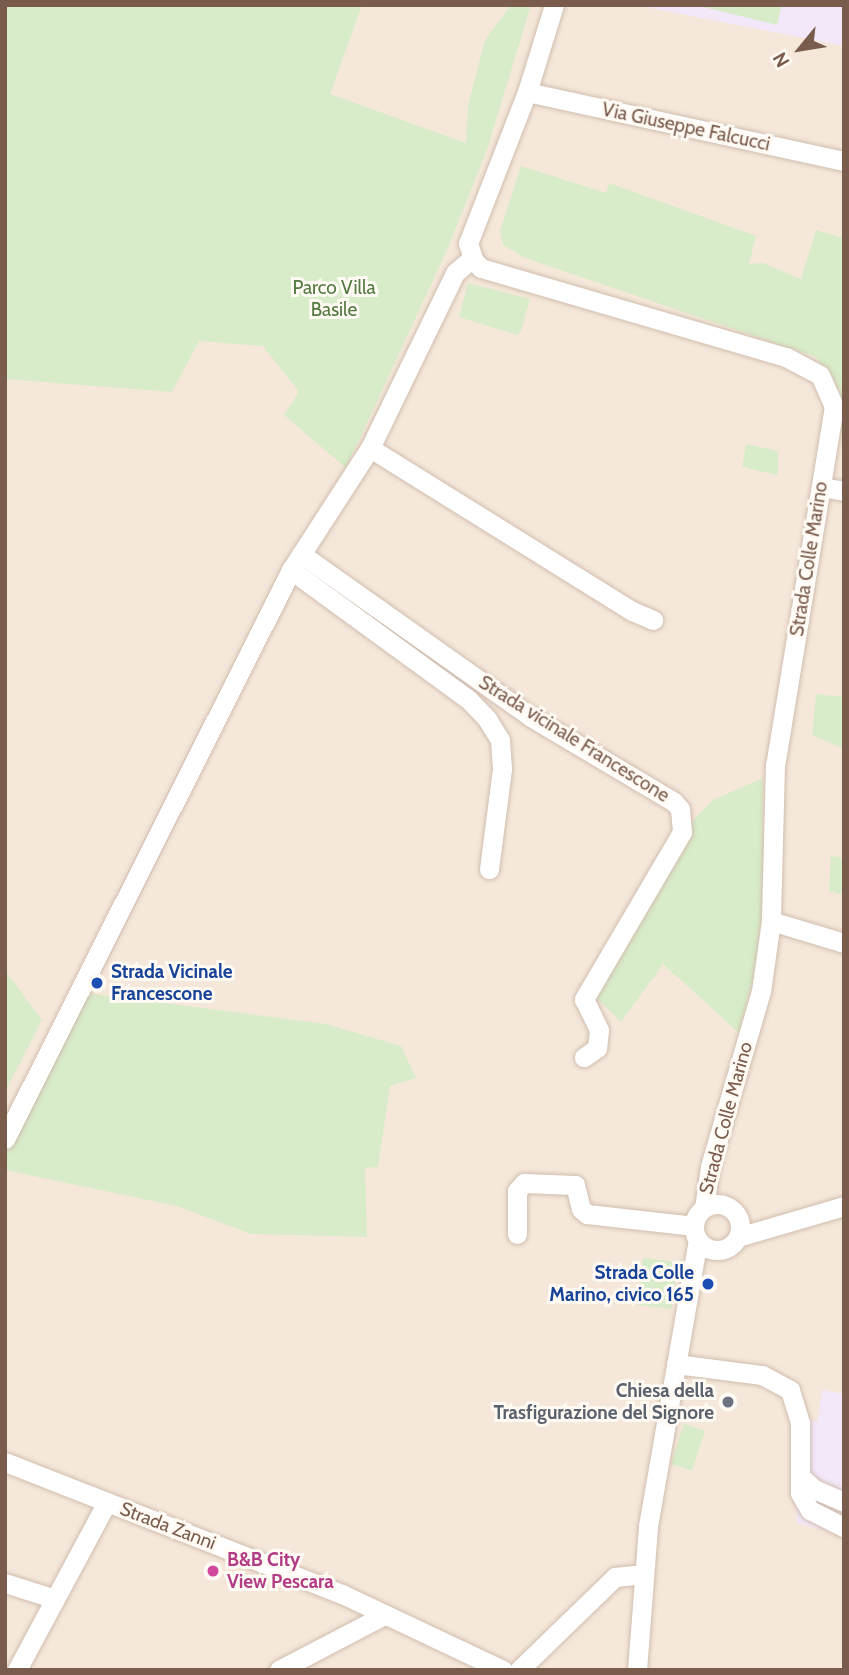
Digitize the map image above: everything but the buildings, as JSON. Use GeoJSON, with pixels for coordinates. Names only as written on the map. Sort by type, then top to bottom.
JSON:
{"type":"FeatureCollection","features":[{"type":"Feature","properties":{"kind":"street"},"geometry":{"type":"LineString","coordinates":[[5,1139],[296,562],[370,449],[455,273],[472,258],[468,243],[527,92],[554,5]]}},
{"type":"Feature","properties":{"kind":"street","name":"Via Giuseppe Falcucci"},"geometry":{"type":"LineString","coordinates":[[527,92],[844,161]]}},
{"type":"Feature","properties":{"kind":"street","name":"Strada Colle Marino"},"geometry":{"type":"LineString","coordinates":[[472,258],[481,268],[786,357],[811,369],[829,388],[834,406],[775,765],[771,921],[761,991],[709,1167],[698,1224],[692,1280],[642,1574],[638,1670]]}},
{"type":"Feature","properties":{"kind":"street"},"geometry":{"type":"LineString","coordinates":[[370,449],[653,620]]}},
{"type":"Feature","properties":{"kind":"street"},"geometry":{"type":"LineString","coordinates":[[822,487],[844,491]]}},
{"type":"Feature","properties":{"kind":"street","name":"Strada vicinale Francescone"},"geometry":{"type":"LineString","coordinates":[[296,562],[468,699],[487,719],[500,740],[502,769],[489,869]]}},
{"type":"Feature","properties":{"kind":"street","name":"Strada vicinale Francescone"},"geometry":{"type":"LineString","coordinates":[[296,562],[531,717],[674,802],[680,810],[682,832],[584,999],[599,1030],[597,1048],[584,1057]]}},
{"type":"Feature","properties":{"kind":"street"},"geometry":{"type":"LineString","coordinates":[[771,921],[844,943]]}},
{"type":"Feature","properties":{"kind":"street"},"geometry":{"type":"LineString","coordinates":[[517,1234],[517,1191],[524,1183],[575,1185],[581,1209],[587,1214],[698,1224]]}},
{"type":"Feature","properties":{"kind":"street"},"geometry":{"type":"LineString","coordinates":[[698,1224],[715,1204],[732,1209],[739,1219],[738,1237]]}},
{"type":"Feature","properties":{"kind":"street"},"geometry":{"type":"LineString","coordinates":[[698,1224],[715,1250],[727,1248],[738,1237],[844,1206]]}},
{"type":"Feature","properties":{"kind":"street","name":"Strada Colle Marino"},"geometry":{"type":"LineString","coordinates":[[692,1280],[715,1250]]}},
{"type":"Feature","properties":{"kind":"street"},"geometry":{"type":"LineString","coordinates":[[676,1364],[762,1375],[790,1390],[800,1423],[800,1493],[810,1510],[844,1527]]}},
{"type":"Feature","properties":{"kind":"street","name":"Strada Zanni"},"geometry":{"type":"LineString","coordinates":[[5,1462],[384,1615],[503,1670]]}},
{"type":"Feature","properties":{"kind":"street"},"geometry":{"type":"LineString","coordinates":[[800,1476],[814,1489],[844,1502]]}},
{"type":"Feature","properties":{"kind":"street","name":"Strada Zanni"},"geometry":{"type":"LineString","coordinates":[[17,1670],[107,1502]]}},
{"type":"Feature","properties":{"kind":"street"},"geometry":{"type":"LineString","coordinates":[[519,1670],[615,1577],[642,1574]]}},
{"type":"Feature","properties":{"kind":"street"},"geometry":{"type":"LineString","coordinates":[[5,1583],[55,1599]]}},
{"type":"Feature","properties":{"kind":"street"},"geometry":{"type":"LineString","coordinates":[[279,1670],[384,1615]]}},
{"type":"Feature","properties":{"kind":"shaded area"},"geometry":{"type":"Polygon","coordinates":[[[5,5],[844,5],[844,1670],[5,1670],[5,5]]]}},
{"type":"Feature","properties":{"kind":"shaded area"},"geometry":{"type":"Polygon","coordinates":[[[636,5],[844,5],[844,46],[636,5]]]}},
{"type":"Feature","properties":{"kind":"shaded area"},"geometry":{"type":"Polygon","coordinates":[[[822,1390],[844,1394],[844,1536],[797,1523],[795,1419],[818,1421],[822,1390]]]}},
{"type":"Feature","properties":{"kind":"green space","name":"Parco Villa Basile"},"geometry":{"type":"Polygon","coordinates":[[[5,5],[362,5],[330,94],[466,143],[468,105],[485,40],[511,5],[531,5],[487,150],[448,248],[346,468],[284,415],[299,392],[263,346],[199,341],[172,392],[5,379],[5,5]]]}},
{"type":"Feature","properties":{"kind":"green space"},"geometry":{"type":"Polygon","coordinates":[[[695,5],[782,5],[777,25],[695,5]]]}},
{"type":"Feature","properties":{"kind":"green space"},"geometry":{"type":"Polygon","coordinates":[[[521,166],[606,193],[609,183],[756,236],[749,264],[763,263],[801,279],[816,230],[844,238],[844,436],[839,435],[840,391],[816,357],[525,258],[503,245],[500,231],[521,166]]]}},
{"type":"Feature","properties":{"kind":"green space"},"geometry":{"type":"Polygon","coordinates":[[[468,283],[530,299],[521,331],[517,335],[459,317],[468,283]]]}},
{"type":"Feature","properties":{"kind":"green space"},"geometry":{"type":"Polygon","coordinates":[[[746,444],[778,451],[778,475],[742,467],[746,444]]]}},
{"type":"Feature","properties":{"kind":"green space"},"geometry":{"type":"Polygon","coordinates":[[[816,694],[844,697],[844,749],[812,735],[816,694]]]}},
{"type":"Feature","properties":{"kind":"green space"},"geometry":{"type":"Polygon","coordinates":[[[763,778],[763,906],[755,971],[739,1033],[663,964],[621,1022],[589,991],[682,832],[713,800],[763,778]]]}},
{"type":"Feature","properties":{"kind":"green space"},"geometry":{"type":"Polygon","coordinates":[[[831,856],[844,858],[844,895],[829,891],[831,856]]]}},
{"type":"Feature","properties":{"kind":"green space"},"geometry":{"type":"Polygon","coordinates":[[[5,970],[42,1020],[5,1092],[5,970]]]}},
{"type":"Feature","properties":{"kind":"green space"},"geometry":{"type":"Polygon","coordinates":[[[79,992],[326,1024],[401,1046],[416,1078],[390,1086],[378,1167],[365,1168],[367,1237],[251,1234],[177,1206],[5,1170],[5,1147],[79,992]]]}},
{"type":"Feature","properties":{"kind":"green space"},"geometry":{"type":"Polygon","coordinates":[[[643,1258],[678,1262],[672,1309],[637,1305],[643,1258]]]}},
{"type":"Feature","properties":{"kind":"green space"},"geometry":{"type":"Polygon","coordinates":[[[684,1424],[705,1431],[692,1471],[671,1464],[684,1424]]]}},
{"type":"Feature","properties":{"kind":"place","name":"Strada Vicinale Francescone"},"geometry":{"type":"Point","coordinates":[97,983]}},
{"type":"Feature","properties":{"kind":"place","name":"Strada Colle Marino, civico 165"},"geometry":{"type":"Point","coordinates":[708,1284]}},
{"type":"Feature","properties":{"kind":"place","name":"Chiesa della Trasfigurazione del Signore"},"geometry":{"type":"Point","coordinates":[728,1402]}},
{"type":"Feature","properties":{"kind":"place","name":"B&B City View Pescara"},"geometry":{"type":"Point","coordinates":[213,1571]}}]}
